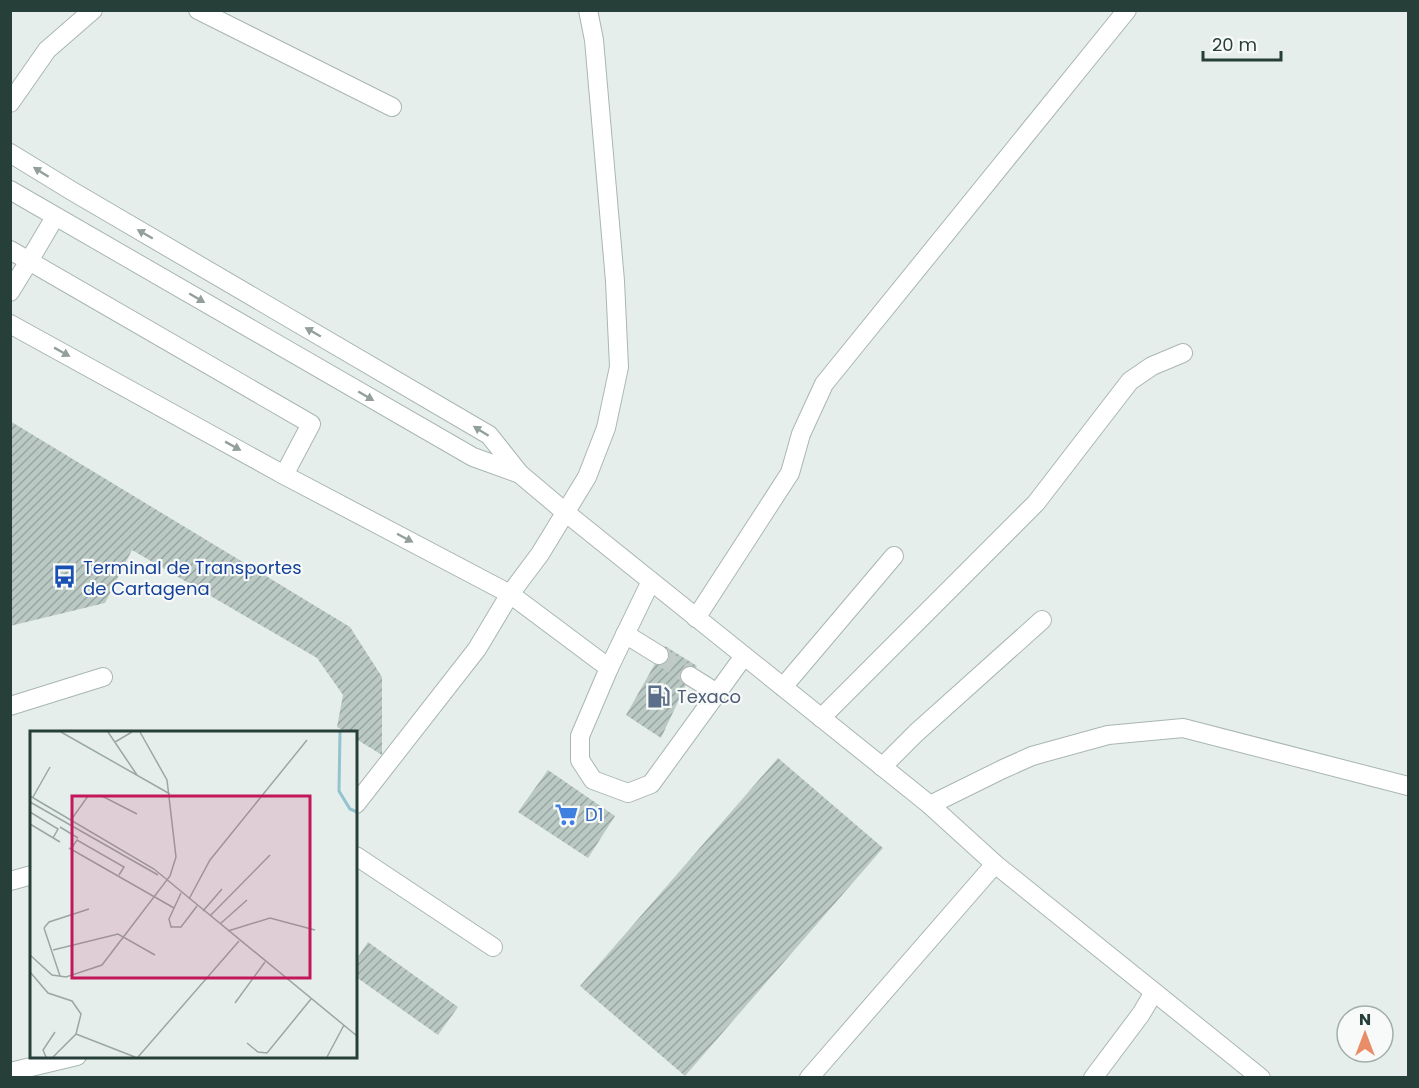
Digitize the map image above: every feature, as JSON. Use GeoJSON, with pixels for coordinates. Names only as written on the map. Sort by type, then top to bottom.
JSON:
{"type":"FeatureCollection","features":[{"type":"Feature","properties":{"kind":"street"},"geometry":{"type":"LineString","coordinates":[[10,102],[47,50],[93,10]]}},
{"type":"Feature","properties":{"kind":"street"},"geometry":{"type":"LineString","coordinates":[[198,10],[392,107]]}},
{"type":"Feature","properties":{"kind":"street"},"geometry":{"type":"LineString","coordinates":[[357,803],[477,649],[510,594],[540,554],[587,477],[606,428],[619,367],[613,258],[594,40],[588,10]]}},
{"type":"Feature","properties":{"kind":"street"},"geometry":{"type":"LineString","coordinates":[[696,618],[790,473],[801,434],[824,384],[1127,10]]}},
{"type":"Feature","properties":{"kind":"street"},"geometry":{"type":"LineString","coordinates":[[10,153],[489,435],[520,474],[565,512],[930,806],[995,864],[1261,1077]]}},
{"type":"Feature","properties":{"kind":"street"},"geometry":{"type":"LineString","coordinates":[[10,190],[473,457],[520,474]]}},
{"type":"Feature","properties":{"kind":"street"},"geometry":{"type":"LineString","coordinates":[[10,292],[55,217]]}},
{"type":"Feature","properties":{"kind":"street"},"geometry":{"type":"LineString","coordinates":[[10,250],[311,424],[284,475]]}},
{"type":"Feature","properties":{"kind":"street"},"geometry":{"type":"LineString","coordinates":[[10,324],[284,475],[510,594],[609,668]]}},
{"type":"Feature","properties":{"kind":"street"},"geometry":{"type":"LineString","coordinates":[[821,718],[1036,503],[1130,381],[1152,366],[1183,352]]}},
{"type":"Feature","properties":{"kind":"street"},"geometry":{"type":"LineString","coordinates":[[783,687],[894,556]]}},
{"type":"Feature","properties":{"kind":"street"},"geometry":{"type":"LineString","coordinates":[[651,581],[609,668],[580,736],[580,760],[593,780],[628,793],[651,784],[744,656]]}},
{"type":"Feature","properties":{"kind":"street"},"geometry":{"type":"LineString","coordinates":[[882,767],[916,733],[1042,620]]}},
{"type":"Feature","properties":{"kind":"street"},"geometry":{"type":"LineString","coordinates":[[625,634],[658,656]]}},
{"type":"Feature","properties":{"kind":"street"},"geometry":{"type":"LineString","coordinates":[[690,676],[717,693]]}},
{"type":"Feature","properties":{"kind":"street"},"geometry":{"type":"LineString","coordinates":[[10,706],[103,677]]}},
{"type":"Feature","properties":{"kind":"street"},"geometry":{"type":"LineString","coordinates":[[930,806],[1032,756],[1108,735],[1183,728],[1408,786]]}},
{"type":"Feature","properties":{"kind":"street"},"geometry":{"type":"LineString","coordinates":[[357,857],[493,947]]}},
{"type":"Feature","properties":{"kind":"street"},"geometry":{"type":"LineString","coordinates":[[809,1077],[995,864]]}},
{"type":"Feature","properties":{"kind":"street"},"geometry":{"type":"LineString","coordinates":[[10,881],[30,876]]}},
{"type":"Feature","properties":{"kind":"street"},"geometry":{"type":"LineString","coordinates":[[1093,1077],[1142,1014],[1154,992]]}},
{"type":"Feature","properties":{"kind":"street"},"geometry":{"type":"LineString","coordinates":[[10,1072],[68,1058]]}},
{"type":"Feature","properties":{"kind":"building","name":"Terminal de Transportes de Cartagena"},"geometry":{"type":"Polygon","coordinates":[[[10,421],[350,627],[382,677],[382,755],[357,740],[357,731],[344,731],[337,727],[343,695],[317,658],[132,550],[105,603],[10,626],[10,421]]]}},
{"type":"Feature","properties":{"kind":"building","name":"Texaco"},"geometry":{"type":"Polygon","coordinates":[[[665,646],[697,666],[661,738],[626,715],[665,646]]]}},
{"type":"Feature","properties":{"kind":"building"},"geometry":{"type":"Polygon","coordinates":[[[778,758],[883,848],[685,1076],[580,986],[778,758]]]}},
{"type":"Feature","properties":{"kind":"building","name":"D1"},"geometry":{"type":"Polygon","coordinates":[[[548,770],[615,816],[588,858],[518,812],[548,770]]]}},
{"type":"Feature","properties":{"kind":"building"},"geometry":{"type":"Polygon","coordinates":[[[368,942],[458,1007],[438,1035],[357,978],[357,958],[368,942]]]}},
{"type":"Feature","properties":{"kind":"tunnel"},"geometry":{"type":"LineString","coordinates":[[659,655],[690,676]]}},
{"type":"Feature","properties":{"kind":"place","name":"Terminal de Transportes de Cartagena"},"geometry":{"type":"Point","coordinates":[65,577]}},
{"type":"Feature","properties":{"kind":"place","name":"Texaco"},"geometry":{"type":"Point","coordinates":[659,696]}},
{"type":"Feature","properties":{"kind":"place","name":"D1"},"geometry":{"type":"Point","coordinates":[567,814]}}]}
